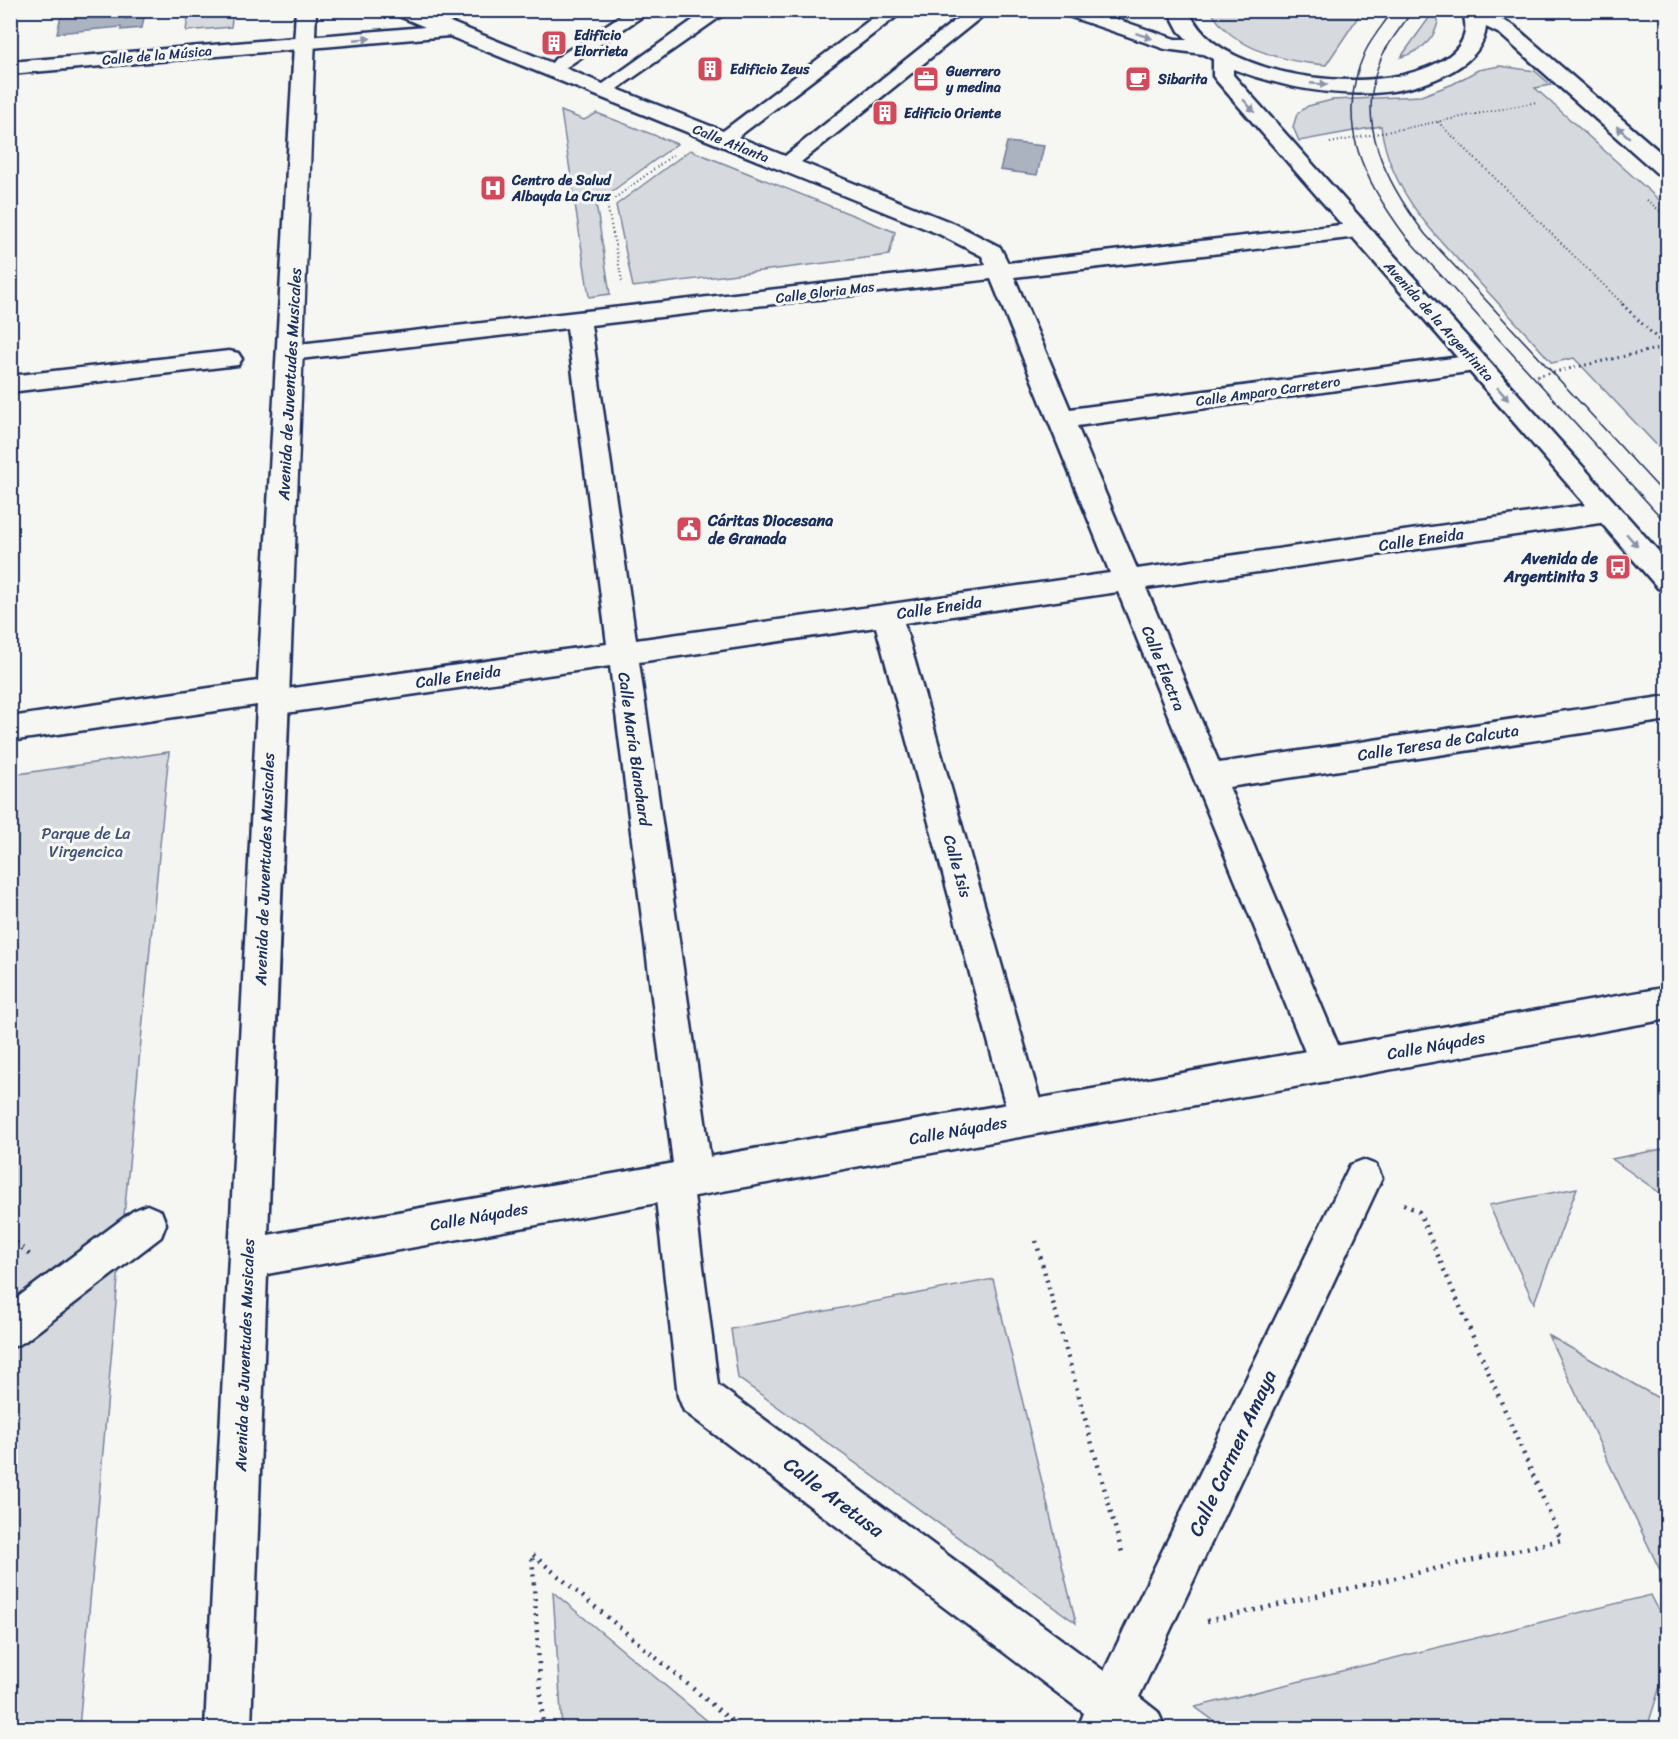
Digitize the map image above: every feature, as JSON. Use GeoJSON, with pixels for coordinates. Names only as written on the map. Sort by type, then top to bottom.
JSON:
{"type":"FeatureCollection","features":[{"type":"Feature","properties":{"kind":"street","name":"Avenida de Juventudes Musicales"},"geometry":{"type":"LineString","coordinates":[[228,1728],[272,697],[291,352],[306,10]]}},
{"type":"Feature","properties":{"kind":"street","name":"Calle Atlanta"},"geometry":{"type":"LineString","coordinates":[[400,10],[947,229],[992,252],[1000,272]]}},
{"type":"Feature","properties":{"kind":"street"},"geometry":{"type":"LineString","coordinates":[[562,63],[643,10]]}},
{"type":"Feature","properties":{"kind":"street"},"geometry":{"type":"LineString","coordinates":[[613,84],[721,10]]}},
{"type":"Feature","properties":{"kind":"street"},"geometry":{"type":"LineString","coordinates":[[733,132],[896,10]]}},
{"type":"Feature","properties":{"kind":"street"},"geometry":{"type":"LineString","coordinates":[[796,157],[981,10]]}},
{"type":"Feature","properties":{"kind":"street"},"geometry":{"type":"LineString","coordinates":[[1069,10],[1172,45],[1215,53],[1274,76],[1312,84],[1372,86],[1415,80],[1449,66],[1471,48],[1477,30],[1473,12]]}},
{"type":"Feature","properties":{"kind":"street"},"geometry":{"type":"LineString","coordinates":[[1178,10],[1181,23],[1215,53]]}},
{"type":"Feature","properties":{"kind":"street"},"geometry":{"type":"LineString","coordinates":[[1473,12],[1507,30],[1668,171]]}},
{"type":"Feature","properties":{"kind":"street","name":"Calle Atlanta"},"geometry":{"type":"LineString","coordinates":[[304,45],[449,31]]}},
{"type":"Feature","properties":{"kind":"street","name":"Calle de la Música"},"geometry":{"type":"LineString","coordinates":[[12,74],[270,44],[304,45]]}},
{"type":"Feature","properties":{"kind":"street","name":"Avenida de la Argentinita"},"geometry":{"type":"LineString","coordinates":[[1215,53],[1223,76],[1668,580]]}},
{"type":"Feature","properties":{"kind":"street","name":"Calle Gloria Mas"},"geometry":{"type":"LineString","coordinates":[[291,352],[1358,230]]}},
{"type":"Feature","properties":{"kind":"street","name":"Calle Electra"},"geometry":{"type":"LineString","coordinates":[[1000,272],[1328,1064]]}},
{"type":"Feature","properties":{"kind":"street","name":"Calle María Blanchard"},"geometry":{"type":"LineString","coordinates":[[578,320],[622,653],[683,1179]]}},
{"type":"Feature","properties":{"kind":"street"},"geometry":{"type":"LineString","coordinates":[[10,384],[229,359]]}},
{"type":"Feature","properties":{"kind":"street","name":"Calle Amparo Carretero"},"geometry":{"type":"LineString","coordinates":[[1061,419],[1475,363]]}},
{"type":"Feature","properties":{"kind":"street","name":"Calle Eneida"},"geometry":{"type":"LineString","coordinates":[[10,729],[622,653],[1607,512]]}},
{"type":"Feature","properties":{"kind":"street","name":"Calle Isis"},"geometry":{"type":"LineString","coordinates":[[887,615],[1028,1118]]}},
{"type":"Feature","properties":{"kind":"street","name":"Calle Teresa de Calcuta"},"geometry":{"type":"LineString","coordinates":[[1209,777],[1668,708]]}},
{"type":"Feature","properties":{"kind":"street","name":"Calle Náyades"},"geometry":{"type":"LineString","coordinates":[[248,1258],[1668,1003]]}},
{"type":"Feature","properties":{"kind":"street","name":"Calle Carmen Amaya"},"geometry":{"type":"LineString","coordinates":[[1118,1721],[1363,1178]]}},
{"type":"Feature","properties":{"kind":"street","name":"Calle Aretusa"},"geometry":{"type":"LineString","coordinates":[[683,1179],[699,1396],[1118,1721]]}},
{"type":"Feature","properties":{"kind":"street"},"geometry":{"type":"LineString","coordinates":[[10,1328],[147,1224]]}},
{"type":"Feature","properties":{"kind":"path"},"geometry":{"type":"LineString","coordinates":[[1323,144],[1540,102]]}},
{"type":"Feature","properties":{"kind":"path"},"geometry":{"type":"LineString","coordinates":[[1438,122],[1666,348]]}},
{"type":"Feature","properties":{"kind":"path"},"geometry":{"type":"LineString","coordinates":[[622,283],[607,204],[679,151]]}},
{"type":"Feature","properties":{"kind":"path"},"geometry":{"type":"LineString","coordinates":[[1534,377],[1666,348]]}},
{"type":"Feature","properties":{"kind":"path"},"geometry":{"type":"LineString","coordinates":[[1207,1621],[1561,1540],[1419,1212],[1400,1202]]}},
{"type":"Feature","properties":{"kind":"path"},"geometry":{"type":"LineString","coordinates":[[1036,1241],[1123,1556]]}},
{"type":"Feature","properties":{"kind":"path"},"geometry":{"type":"LineString","coordinates":[[543,1728],[532,1554],[740,1728]]}},
{"type":"Feature","properties":{"kind":"green space"},"geometry":{"type":"Polygon","coordinates":[[[189,11],[233,11],[231,27],[186,31],[189,11]]]}},
{"type":"Feature","properties":{"kind":"green space"},"geometry":{"type":"Polygon","coordinates":[[[1211,11],[1362,11],[1326,65],[1277,57],[1246,44],[1220,24],[1211,11]]]}},
{"type":"Feature","properties":{"kind":"green space"},"geometry":{"type":"Polygon","coordinates":[[[1434,11],[1439,15],[1432,37],[1416,51],[1401,57],[1434,11]]]}},
{"type":"Feature","properties":{"kind":"green space"},"geometry":{"type":"Polygon","coordinates":[[[1500,66],[1535,71],[1551,85],[1535,88],[1667,207],[1667,456],[1574,358],[1552,363],[1429,227],[1403,190],[1393,170],[1381,126],[1299,141],[1293,127],[1297,114],[1308,106],[1332,100],[1421,96],[1453,84],[1478,70],[1500,66]]]}},
{"type":"Feature","properties":{"kind":"green space"},"geometry":{"type":"Polygon","coordinates":[[[561,111],[584,120],[597,113],[677,144],[596,203],[610,294],[589,297],[561,111]]]}},
{"type":"Feature","properties":{"kind":"green space"},"geometry":{"type":"Polygon","coordinates":[[[690,150],[895,232],[889,255],[633,287],[616,205],[690,150]]]}},
{"type":"Feature","properties":{"kind":"green space","name":"Parque de La Virgencica"},"geometry":{"type":"Polygon","coordinates":[[[169,752],[124,1216],[11,1302],[11,775],[169,752]]]}},
{"type":"Feature","properties":{"kind":"green space"},"geometry":{"type":"Polygon","coordinates":[[[1667,1148],[1667,1198],[1612,1159],[1667,1148]]]}},
{"type":"Feature","properties":{"kind":"green space"},"geometry":{"type":"Polygon","coordinates":[[[1577,1188],[1534,1303],[1489,1205],[1577,1188]]]}},
{"type":"Feature","properties":{"kind":"green space"},"geometry":{"type":"Polygon","coordinates":[[[119,1267],[79,1728],[11,1728],[11,1350],[119,1267]]]}},
{"type":"Feature","properties":{"kind":"green space"},"geometry":{"type":"Polygon","coordinates":[[[993,1279],[1076,1623],[738,1378],[731,1329],[993,1279]]]}},
{"type":"Feature","properties":{"kind":"green space"},"geometry":{"type":"Polygon","coordinates":[[[1548,1335],[1667,1403],[1667,1585],[1548,1335]]]}},
{"type":"Feature","properties":{"kind":"green space"},"geometry":{"type":"Polygon","coordinates":[[[553,1592],[716,1728],[562,1728],[553,1592]]]}},
{"type":"Feature","properties":{"kind":"green space"},"geometry":{"type":"Polygon","coordinates":[[[1651,1595],[1667,1627],[1668,1661],[1647,1728],[1224,1728],[1195,1707],[1651,1595]]]}},
{"type":"Feature","properties":{"kind":"shaded area"},"geometry":{"type":"Polygon","coordinates":[[[126,11],[125,19],[144,17],[142,28],[121,30],[121,27],[57,33],[62,12],[126,11]]]}},
{"type":"Feature","properties":{"kind":"shaded area"},"geometry":{"type":"Polygon","coordinates":[[[1007,142],[1044,146],[1037,175],[1000,170],[1007,142]]]}},
{"type":"Feature","properties":{"kind":"tram line"},"geometry":{"type":"LineString","coordinates":[[1393,10],[1365,52],[1356,78],[1352,103],[1353,127],[1366,173],[1407,238],[1668,525]]}},
{"type":"Feature","properties":{"kind":"tram line"},"geometry":{"type":"LineString","coordinates":[[1413,10],[1382,56],[1374,80],[1371,104],[1378,150],[1398,194],[1425,234],[1668,498]]}},
{"type":"Feature","properties":{"kind":"place","name":"Edificio Elorrieta"},"geometry":{"type":"Point","coordinates":[554,43]}},
{"type":"Feature","properties":{"kind":"place","name":"Edificio Zeus"},"geometry":{"type":"Point","coordinates":[710,69]}},
{"type":"Feature","properties":{"kind":"place","name":"Guerrero y medina"},"geometry":{"type":"Point","coordinates":[926,79]}},
{"type":"Feature","properties":{"kind":"place","name":"Sibarita"},"geometry":{"type":"Point","coordinates":[1138,79]}},
{"type":"Feature","properties":{"kind":"place","name":"Edificio Oriente"},"geometry":{"type":"Point","coordinates":[885,113]}},
{"type":"Feature","properties":{"kind":"place","name":"Centro de Salud Albayda La Cruz"},"geometry":{"type":"Point","coordinates":[493,188]}},
{"type":"Feature","properties":{"kind":"place","name":"Cáritas Diocesana de Granada"},"geometry":{"type":"Point","coordinates":[689,529]}},
{"type":"Feature","properties":{"kind":"place","name":"Avenida de Argentinita 3"},"geometry":{"type":"Point","coordinates":[1618,567]}}]}
